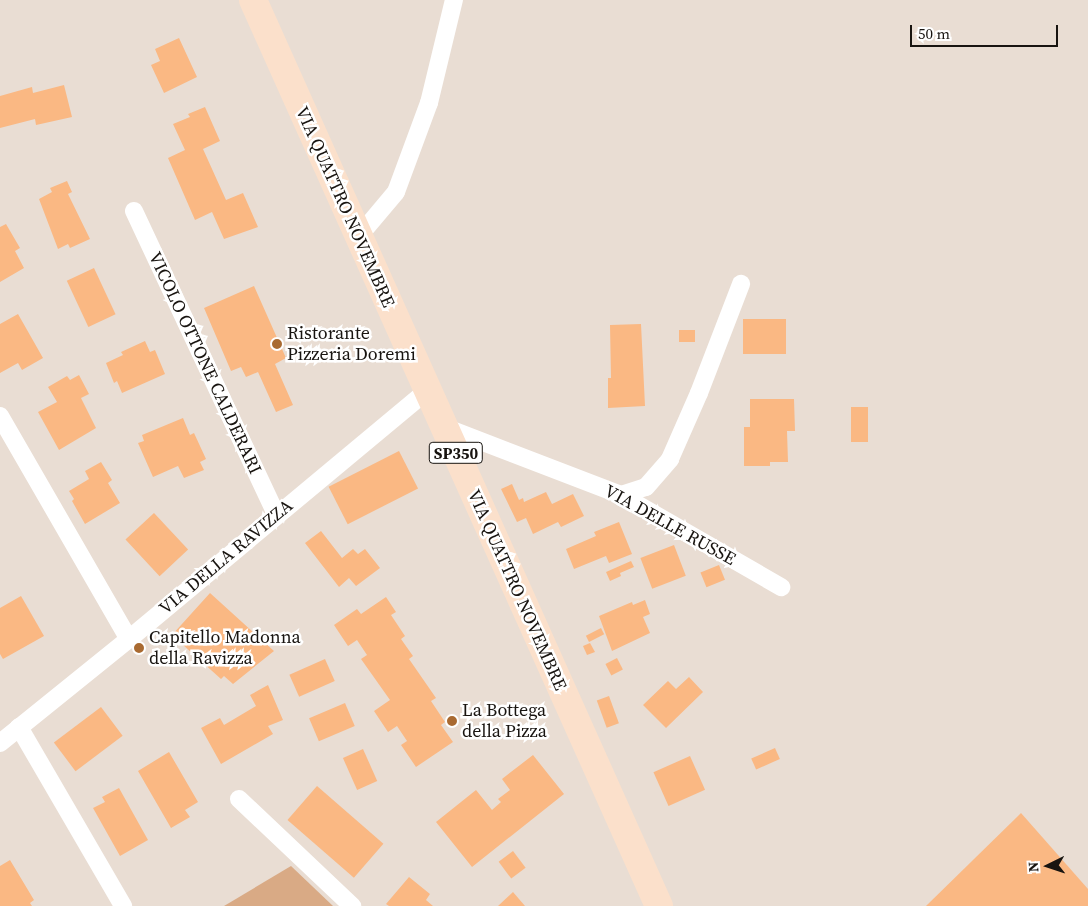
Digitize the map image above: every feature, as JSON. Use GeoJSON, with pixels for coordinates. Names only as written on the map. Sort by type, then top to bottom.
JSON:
{"type":"FeatureCollection","features":[{"type":"Feature","properties":{"kind":"main road","name":"VIA QUATTRO NOVEMBRE"},"geometry":{"type":"LineString","coordinates":[[252,0],[659,906]]}},
{"type":"Feature","properties":{"kind":"street"},"geometry":{"type":"LineString","coordinates":[[359,236],[396,192],[429,103],[454,0]]}},
{"type":"Feature","properties":{"kind":"street","name":"VICOLO OTTONE CALDERARI"},"geometry":{"type":"LineString","coordinates":[[134,211],[276,514]]}},
{"type":"Feature","properties":{"kind":"street"},"geometry":{"type":"LineString","coordinates":[[621,495],[646,487],[670,459],[699,392],[741,284]]}},
{"type":"Feature","properties":{"kind":"street","name":"VIA DELLA RAVIZZA"},"geometry":{"type":"LineString","coordinates":[[0,743],[129,639],[276,514],[428,390]]}},
{"type":"Feature","properties":{"kind":"street"},"geometry":{"type":"LineString","coordinates":[[0,416],[129,639]]}},
{"type":"Feature","properties":{"kind":"street","name":"VIA DELLE RUSSE"},"geometry":{"type":"LineString","coordinates":[[444,427],[621,495],[781,587]]}},
{"type":"Feature","properties":{"kind":"street"},"geometry":{"type":"LineString","coordinates":[[19,727],[123,906]]}},
{"type":"Feature","properties":{"kind":"street"},"geometry":{"type":"LineString","coordinates":[[238,799],[352,906]]}},
{"type":"Feature","properties":{"kind":"shaded area"},"geometry":{"type":"Polygon","coordinates":[[[291,866],[333,906],[224,906],[291,866]]]}},
{"type":"Feature","properties":{"kind":"building"},"geometry":{"type":"Polygon","coordinates":[[[179,38],[197,77],[164,93],[151,65],[160,61],[155,49],[179,38]]]}},
{"type":"Feature","properties":{"kind":"building"},"geometry":{"type":"Polygon","coordinates":[[[64,85],[72,117],[36,125],[35,119],[0,128],[0,96],[32,87],[33,93],[64,85]]]}},
{"type":"Feature","properties":{"kind":"building"},"geometry":{"type":"Polygon","coordinates":[[[205,107],[220,141],[203,149],[226,200],[243,193],[258,227],[224,239],[212,212],[195,220],[168,158],[185,150],[173,124],[190,117],[188,114],[205,107]]]}},
{"type":"Feature","properties":{"kind":"building"},"geometry":{"type":"Polygon","coordinates":[[[67,181],[72,192],[68,194],[90,239],[70,248],[68,244],[58,249],[39,199],[52,192],[50,188],[67,181]]]}},
{"type":"Feature","properties":{"kind":"building"},"geometry":{"type":"Polygon","coordinates":[[[6,224],[20,248],[15,251],[24,268],[0,282],[0,227],[6,224]]]}},
{"type":"Feature","properties":{"kind":"building"},"geometry":{"type":"Polygon","coordinates":[[[94,268],[116,314],[88,327],[67,281],[94,268]]]}},
{"type":"Feature","properties":{"kind":"building"},"geometry":{"type":"Polygon","coordinates":[[[254,286],[286,358],[275,364],[293,405],[276,412],[258,372],[246,377],[241,367],[231,371],[204,308],[254,286]]]}},
{"type":"Feature","properties":{"kind":"building"},"geometry":{"type":"Polygon","coordinates":[[[18,314],[43,358],[22,370],[18,363],[0,373],[0,324],[18,314]]]}},
{"type":"Feature","properties":{"kind":"building"},"geometry":{"type":"Polygon","coordinates":[[[743,319],[786,319],[786,354],[743,354],[743,319]]]}},
{"type":"Feature","properties":{"kind":"building"},"geometry":{"type":"Polygon","coordinates":[[[641,324],[645,406],[608,408],[608,378],[611,378],[610,325],[641,324]]]}},
{"type":"Feature","properties":{"kind":"building"},"geometry":{"type":"Polygon","coordinates":[[[679,330],[695,330],[695,342],[679,342],[679,330]]]}},
{"type":"Feature","properties":{"kind":"building"},"geometry":{"type":"Polygon","coordinates":[[[145,341],[150,352],[155,350],[165,374],[122,393],[117,381],[114,383],[106,363],[123,355],[121,352],[145,341]]]}},
{"type":"Feature","properties":{"kind":"building"},"geometry":{"type":"Polygon","coordinates":[[[79,375],[89,394],[81,398],[96,428],[59,450],[38,412],[57,402],[48,387],[67,376],[70,380],[79,375]]]}},
{"type":"Feature","properties":{"kind":"building"},"geometry":{"type":"Polygon","coordinates":[[[750,399],[794,399],[795,431],[787,431],[788,462],[770,462],[770,466],[744,466],[744,427],[750,427],[750,399]]]}},
{"type":"Feature","properties":{"kind":"building"},"geometry":{"type":"Polygon","coordinates":[[[851,407],[868,407],[868,442],[851,442],[851,407]]]}},
{"type":"Feature","properties":{"kind":"building"},"geometry":{"type":"Polygon","coordinates":[[[183,418],[190,435],[194,433],[206,459],[200,462],[204,470],[184,478],[178,466],[153,477],[138,443],[144,441],[142,435],[183,418]]]}},
{"type":"Feature","properties":{"kind":"building"},"geometry":{"type":"Polygon","coordinates":[[[399,451],[418,488],[348,524],[329,487],[399,451]]]}},
{"type":"Feature","properties":{"kind":"building"},"geometry":{"type":"Polygon","coordinates":[[[101,462],[112,480],[108,483],[120,503],[85,524],[72,501],[74,499],[69,491],[89,479],[85,471],[101,462]]]}},
{"type":"Feature","properties":{"kind":"building"},"geometry":{"type":"Polygon","coordinates":[[[512,484],[519,500],[523,498],[524,502],[546,492],[552,504],[573,494],[584,516],[561,527],[558,522],[533,534],[526,518],[517,522],[501,489],[512,484]]]}},
{"type":"Feature","properties":{"kind":"building"},"geometry":{"type":"Polygon","coordinates":[[[154,513],[188,550],[160,576],[125,540],[154,513]]]}},
{"type":"Feature","properties":{"kind":"building"},"geometry":{"type":"Polygon","coordinates":[[[619,522],[632,554],[609,563],[606,556],[574,569],[566,549],[596,536],[594,532],[619,522]]]}},
{"type":"Feature","properties":{"kind":"building"},"geometry":{"type":"Polygon","coordinates":[[[321,531],[342,558],[353,549],[358,554],[365,549],[380,568],[356,586],[349,578],[339,587],[305,543],[321,531]]]}},
{"type":"Feature","properties":{"kind":"building"},"geometry":{"type":"Polygon","coordinates":[[[674,545],[686,576],[652,589],[640,558],[674,545]]]}},
{"type":"Feature","properties":{"kind":"building"},"geometry":{"type":"Polygon","coordinates":[[[631,561],[634,567],[620,573],[621,576],[610,581],[606,572],[631,561]]]}},
{"type":"Feature","properties":{"kind":"building"},"geometry":{"type":"Polygon","coordinates":[[[719,565],[725,580],[706,587],[700,572],[719,565]]]}},
{"type":"Feature","properties":{"kind":"building"},"geometry":{"type":"Polygon","coordinates":[[[210,593],[274,651],[233,684],[224,676],[221,679],[172,635],[210,593]]]}},
{"type":"Feature","properties":{"kind":"building"},"geometry":{"type":"Polygon","coordinates":[[[21,596],[44,636],[3,659],[0,654],[0,608],[21,596]]]}},
{"type":"Feature","properties":{"kind":"building"},"geometry":{"type":"Polygon","coordinates":[[[386,597],[396,612],[391,615],[405,636],[401,639],[413,656],[409,659],[436,698],[431,701],[445,722],[441,725],[453,742],[416,767],[401,745],[407,741],[397,726],[388,732],[374,711],[390,700],[361,659],[367,655],[357,640],[348,646],[334,625],[357,609],[361,614],[386,597]]]}},
{"type":"Feature","properties":{"kind":"building"},"geometry":{"type":"Polygon","coordinates":[[[645,600],[650,614],[643,617],[650,633],[612,651],[599,616],[632,602],[633,605],[645,600]]]}},
{"type":"Feature","properties":{"kind":"building"},"geometry":{"type":"Polygon","coordinates":[[[601,628],[604,634],[589,642],[586,636],[601,628]]]}},
{"type":"Feature","properties":{"kind":"building"},"geometry":{"type":"Polygon","coordinates":[[[590,643],[595,652],[587,655],[583,646],[590,643]]]}},
{"type":"Feature","properties":{"kind":"building"},"geometry":{"type":"Polygon","coordinates":[[[617,658],[623,670],[611,675],[605,664],[617,658]]]}},
{"type":"Feature","properties":{"kind":"building"},"geometry":{"type":"Polygon","coordinates":[[[325,659],[335,681],[299,697],[289,675],[325,659]]]}},
{"type":"Feature","properties":{"kind":"building"},"geometry":{"type":"Polygon","coordinates":[[[689,677],[703,692],[666,728],[643,705],[668,681],[676,689],[689,677]]]}},
{"type":"Feature","properties":{"kind":"building"},"geometry":{"type":"Polygon","coordinates":[[[268,685],[283,720],[268,726],[273,734],[221,764],[201,728],[220,718],[224,725],[256,706],[250,695],[268,685]]]}},
{"type":"Feature","properties":{"kind":"building"},"geometry":{"type":"Polygon","coordinates":[[[609,696],[619,723],[607,728],[597,700],[609,696]]]}},
{"type":"Feature","properties":{"kind":"building"},"geometry":{"type":"Polygon","coordinates":[[[345,703],[355,726],[319,741],[309,718],[345,703]]]}},
{"type":"Feature","properties":{"kind":"building"},"geometry":{"type":"Polygon","coordinates":[[[101,707],[123,736],[76,771],[54,743],[101,707]]]}},
{"type":"Feature","properties":{"kind":"building"},"geometry":{"type":"Polygon","coordinates":[[[775,748],[780,759],[756,770],[751,759],[775,748]]]}},
{"type":"Feature","properties":{"kind":"building"},"geometry":{"type":"Polygon","coordinates":[[[363,749],[377,781],[357,790],[343,758],[363,749]]]}},
{"type":"Feature","properties":{"kind":"building"},"geometry":{"type":"Polygon","coordinates":[[[169,752],[198,802],[185,810],[190,817],[171,828],[138,771],[169,752]]]}},
{"type":"Feature","properties":{"kind":"building"},"geometry":{"type":"Polygon","coordinates":[[[533,755],[564,794],[472,867],[436,822],[476,790],[492,810],[501,802],[498,799],[510,790],[502,779],[533,755]]]}},
{"type":"Feature","properties":{"kind":"building"},"geometry":{"type":"Polygon","coordinates":[[[690,756],[705,790],[669,806],[653,772],[690,756]]]}},
{"type":"Feature","properties":{"kind":"building"},"geometry":{"type":"Polygon","coordinates":[[[317,786],[383,844],[354,878],[287,820],[317,786]]]}},
{"type":"Feature","properties":{"kind":"building"},"geometry":{"type":"Polygon","coordinates":[[[119,788],[148,840],[120,856],[93,808],[105,802],[102,797],[119,788]]]}},
{"type":"Feature","properties":{"kind":"building"},"geometry":{"type":"Polygon","coordinates":[[[1021,813],[1088,889],[1088,906],[926,906],[1021,813]]]}},
{"type":"Feature","properties":{"kind":"building"},"geometry":{"type":"Polygon","coordinates":[[[513,851],[526,868],[511,879],[499,862],[513,851]]]}},
{"type":"Feature","properties":{"kind":"building"},"geometry":{"type":"Polygon","coordinates":[[[10,860],[34,900],[30,903],[32,906],[0,906],[0,866],[10,860]]]}},
{"type":"Feature","properties":{"kind":"building"},"geometry":{"type":"Polygon","coordinates":[[[409,877],[430,894],[426,900],[433,906],[389,906],[386,904],[409,877]]]}},
{"type":"Feature","properties":{"kind":"building"},"geometry":{"type":"Polygon","coordinates":[[[513,892],[525,906],[498,906],[513,892]]]}},
{"type":"Feature","properties":{"kind":"place","name":"Ristorante Pizzeria Doremi"},"geometry":{"type":"Point","coordinates":[277,344]}},
{"type":"Feature","properties":{"kind":"place","name":"Capitello Madonna della Ravizza"},"geometry":{"type":"Point","coordinates":[139,648]}},
{"type":"Feature","properties":{"kind":"place","name":"La Bottega della Pizza"},"geometry":{"type":"Point","coordinates":[452,721]}}]}
